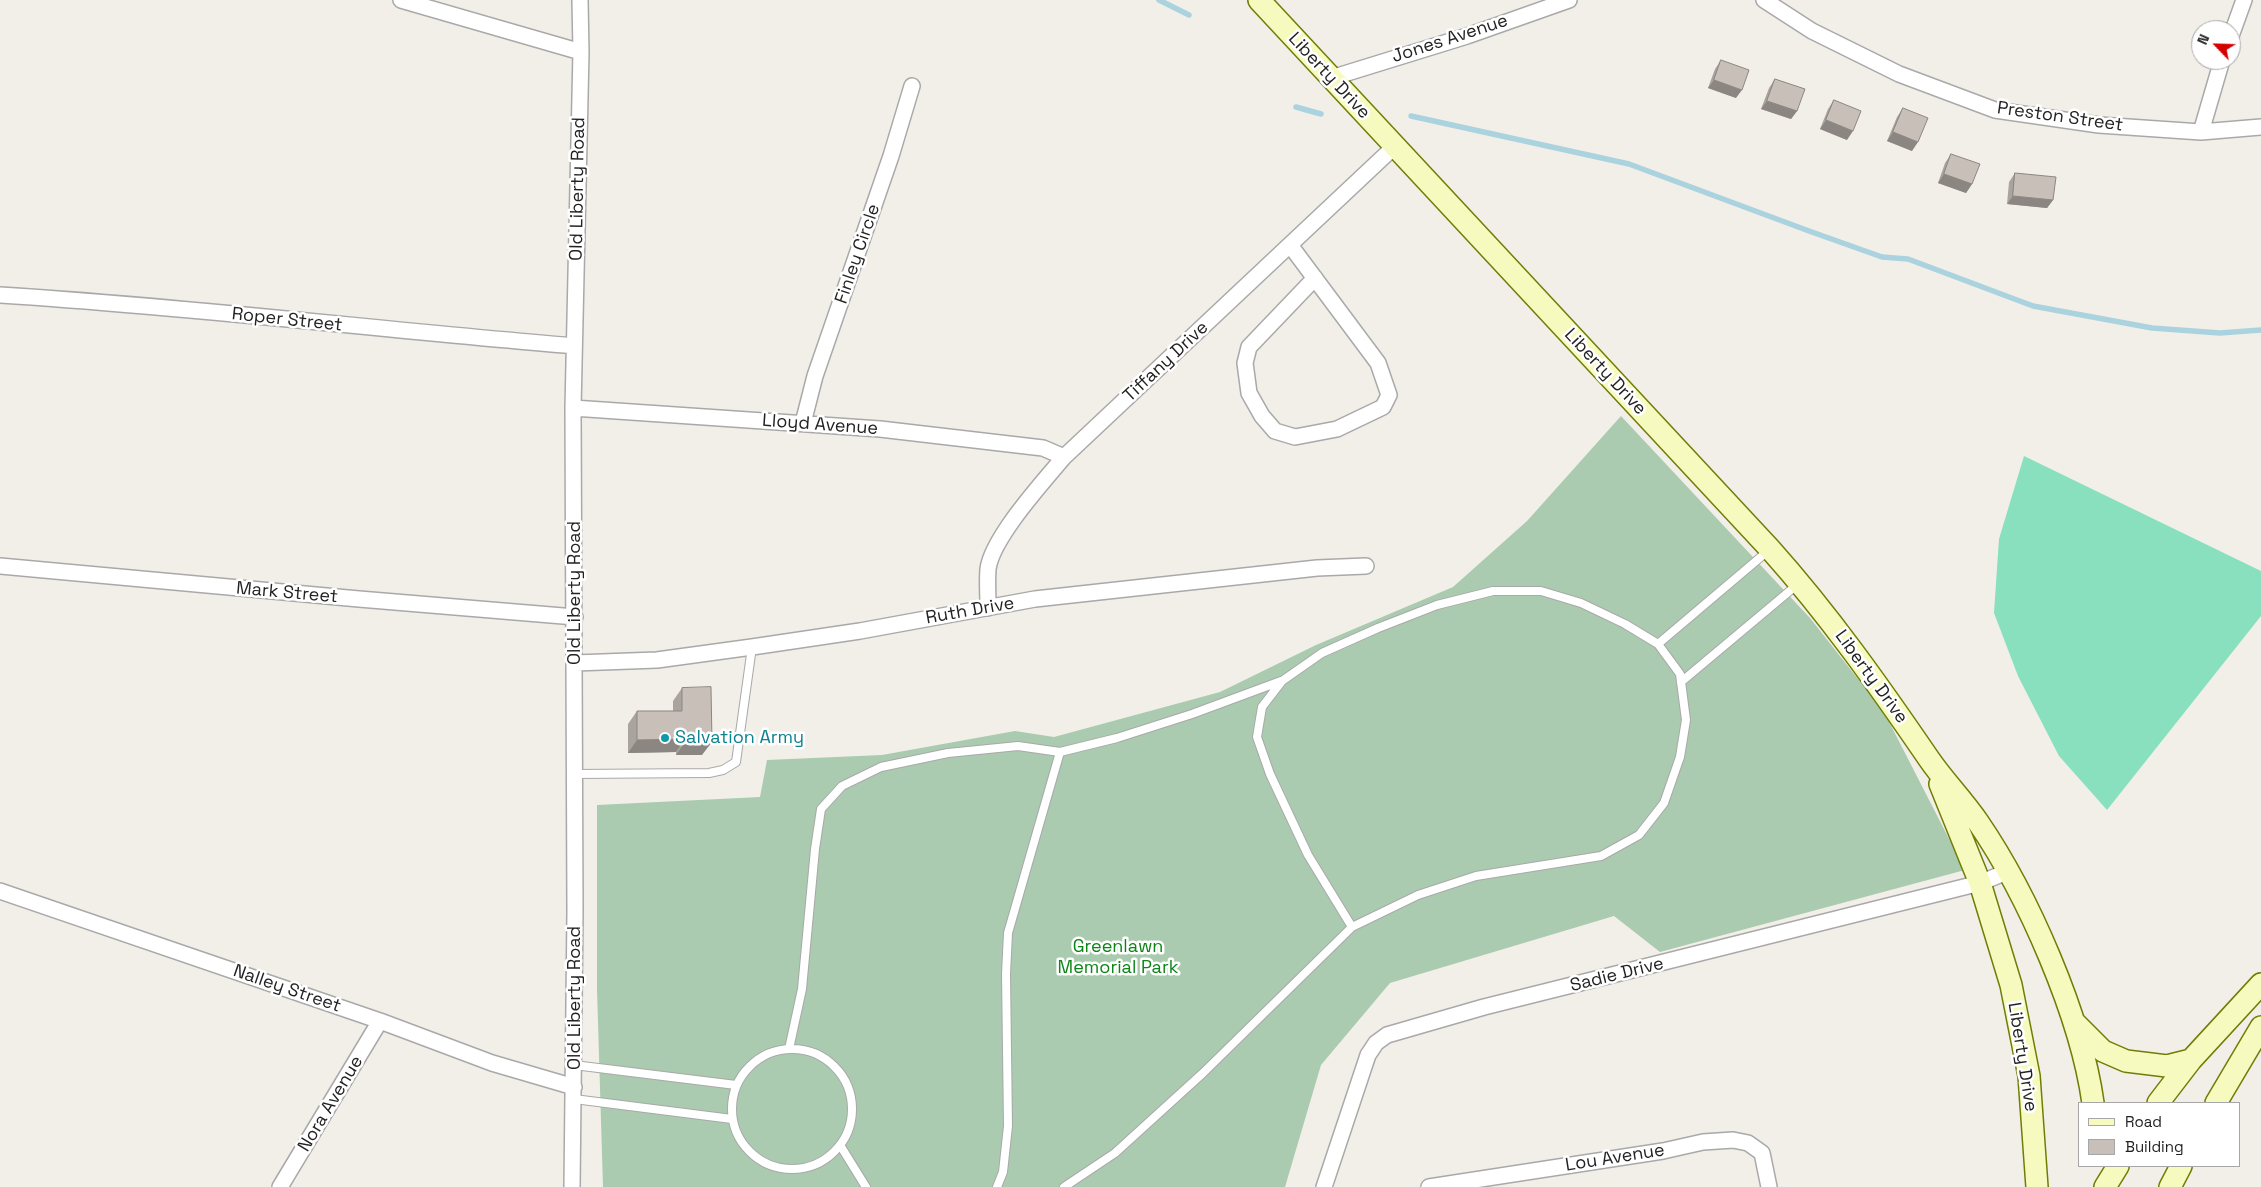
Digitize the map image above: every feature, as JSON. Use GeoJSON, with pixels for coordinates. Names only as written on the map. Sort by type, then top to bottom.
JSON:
{"type":"FeatureCollection","features":[{"type":"Feature","properties":{"kind":"main road","name":"Liberty Drive"},"geometry":{"type":"LineString","coordinates":[[1259,0],[1770,548],[1800,582],[1879,686],[1930,761],[1977,821],[2009,871],[2034,925],[2073,1021],[2089,1075],[2093,1102]]}},
{"type":"Feature","properties":{"kind":"main road","name":"Liberty Drive"},"geometry":{"type":"LineString","coordinates":[[1930,761],[1980,884],[2011,985],[2028,1076],[2037,1187]]}},
{"type":"Feature","properties":{"kind":"main road"},"geometry":{"type":"LineString","coordinates":[[2159,1102],[2191,1060],[2261,984]]}},
{"type":"Feature","properties":{"kind":"main road"},"geometry":{"type":"LineString","coordinates":[[2073,1021],[2103,1051],[2126,1061],[2167,1066],[2191,1060]]}},
{"type":"Feature","properties":{"kind":"main road"},"geometry":{"type":"LineString","coordinates":[[2217,1102],[2261,1027]]}},
{"type":"Feature","properties":{"kind":"main road"},"geometry":{"type":"LineString","coordinates":[[2101,1167],[2104,1187]]}},
{"type":"Feature","properties":{"kind":"main road"},"geometry":{"type":"LineString","coordinates":[[2104,1187],[2117,1167]]}},
{"type":"Feature","properties":{"kind":"main road"},"geometry":{"type":"LineString","coordinates":[[2170,1187],[2181,1167]]}},
{"type":"Feature","properties":{"kind":"street"},"geometry":{"type":"LineString","coordinates":[[401,0],[581,52]]}},
{"type":"Feature","properties":{"kind":"street","name":"Old Liberty Road"},"geometry":{"type":"LineString","coordinates":[[572,1187],[575,663],[573,408],[581,52],[580,0]]}},
{"type":"Feature","properties":{"kind":"street","name":"Jones Avenue"},"geometry":{"type":"LineString","coordinates":[[1330,78],[1467,36],[1535,10],[1569,0]]}},
{"type":"Feature","properties":{"kind":"street","name":"Preston Street"},"geometry":{"type":"LineString","coordinates":[[1764,0],[1812,31],[1899,74],[1995,110],[2099,125],[2201,132],[2261,127]]}},
{"type":"Feature","properties":{"kind":"street"},"geometry":{"type":"LineString","coordinates":[[2237,20],[2244,0]]}},
{"type":"Feature","properties":{"kind":"street"},"geometry":{"type":"LineString","coordinates":[[2201,132],[2219,70]]}},
{"type":"Feature","properties":{"kind":"street","name":"Finley Circle"},"geometry":{"type":"LineString","coordinates":[[803,422],[815,376],[891,156],[912,86]]}},
{"type":"Feature","properties":{"kind":"street","name":"Tiffany Drive"},"geometry":{"type":"LineString","coordinates":[[988,608],[988,567],[1001,539],[1020,510],[1064,457],[1395,146]]}},
{"type":"Feature","properties":{"kind":"street"},"geometry":{"type":"LineString","coordinates":[[1290,245],[1315,278],[1378,363],[1389,394],[1383,407],[1361,419],[1338,429],[1295,437],[1275,432],[1262,416],[1250,393],[1245,364],[1249,347],[1315,278]]}},
{"type":"Feature","properties":{"kind":"street","name":"Roper Street"},"geometry":{"type":"LineString","coordinates":[[0,295],[143,304],[357,327],[574,346]]}},
{"type":"Feature","properties":{"kind":"street","name":"Lloyd Avenue"},"geometry":{"type":"LineString","coordinates":[[573,408],[803,422],[1043,448],[1064,457]]}},
{"type":"Feature","properties":{"kind":"street","name":"Mark Street"},"geometry":{"type":"LineString","coordinates":[[0,566],[330,597],[575,617]]}},
{"type":"Feature","properties":{"kind":"street","name":"Ruth Drive"},"geometry":{"type":"LineString","coordinates":[[575,663],[657,660],[752,647],[860,631],[1035,599],[1317,568],[1366,566]]}},
{"type":"Feature","properties":{"kind":"street","name":"Sadie Drive"},"geometry":{"type":"LineString","coordinates":[[1324,1187],[1368,1055],[1376,1043],[1387,1035],[1484,1007],[1980,884],[2009,871]]}},
{"type":"Feature","properties":{"kind":"street","name":"Nalley Street"},"geometry":{"type":"LineString","coordinates":[[0,891],[380,1021],[574,1093]]}},
{"type":"Feature","properties":{"kind":"street","name":"Nora Avenue"},"geometry":{"type":"LineString","coordinates":[[280,1187],[380,1021]]}},
{"type":"Feature","properties":{"kind":"street","name":"Lou Avenue"},"geometry":{"type":"LineString","coordinates":[[1429,1187],[1663,1151],[1703,1142],[1733,1140],[1748,1143],[1762,1153],[1769,1187]]}},
{"type":"Feature","properties":{"kind":"lane"},"geometry":{"type":"LineString","coordinates":[[1658,644],[1770,548]]}},
{"type":"Feature","properties":{"kind":"lane"},"geometry":{"type":"LineString","coordinates":[[1681,682],[1800,582]]}},
{"type":"Feature","properties":{"kind":"lane"},"geometry":{"type":"LineString","coordinates":[[789,1048],[802,989],[815,848],[821,809],[842,786],[881,767],[948,753],[1018,746],[1060,752],[1117,738],[1192,714],[1282,681],[1322,653],[1378,628],[1437,605],[1493,591],[1541,591],[1581,603],[1625,624],[1658,644],[1680,674],[1686,720],[1680,757],[1664,803],[1639,835],[1601,856],[1476,876],[1418,895],[1352,927],[1203,1073],[1115,1153],[1064,1187]]}},
{"type":"Feature","properties":{"kind":"lane"},"geometry":{"type":"LineString","coordinates":[[574,774],[708,773],[723,770],[736,762],[752,647]]}},
{"type":"Feature","properties":{"kind":"lane"},"geometry":{"type":"LineString","coordinates":[[1282,681],[1262,707],[1257,737],[1270,774],[1308,855],[1352,927]]}},
{"type":"Feature","properties":{"kind":"lane"},"geometry":{"type":"LineString","coordinates":[[998,1187],[1003,1172],[1008,1126],[1006,974],[1008,933],[1060,752]]}},
{"type":"Feature","properties":{"kind":"lane"},"geometry":{"type":"LineString","coordinates":[[789,1048],[808,1051],[826,1059],[840,1073],[849,1090],[852,1109],[849,1128],[840,1146],[825,1160],[807,1168],[787,1170],[767,1165],[750,1154],[738,1138],[732,1119],[732,1102],[736,1085],[745,1071],[757,1059],[789,1048]]}},
{"type":"Feature","properties":{"kind":"lane"},"geometry":{"type":"LineString","coordinates":[[574,1065],[736,1085]]}},
{"type":"Feature","properties":{"kind":"lane"},"geometry":{"type":"LineString","coordinates":[[574,1093],[732,1119]]}},
{"type":"Feature","properties":{"kind":"lane"},"geometry":{"type":"LineString","coordinates":[[840,1146],[866,1187]]}},
{"type":"Feature","properties":{"kind":"green space","name":"Greenlawn Memorial Park"},"geometry":{"type":"Polygon","coordinates":[[[1621,416],[1810,618],[1884,712],[1965,870],[1660,952],[1614,916],[1390,983],[1321,1065],[1285,1187],[603,1187],[597,989],[597,805],[760,797],[767,760],[882,755],[1015,731],[1054,737],[1220,692],[1316,645],[1453,587],[1527,521],[1621,416]]]}},
{"type":"Feature","properties":{"kind":"green space"},"geometry":{"type":"Polygon","coordinates":[[[2024,456],[2261,571],[2261,616],[2107,810],[2059,756],[2018,676],[1994,613],[1999,539],[2024,456]]]}},
{"type":"Feature","properties":{"kind":"building"},"geometry":{"type":"Polygon","coordinates":[[[1721,60],[1749,70],[1742,90],[1714,80],[1721,60]]]}},
{"type":"Feature","properties":{"kind":"building"},"geometry":{"type":"Polygon","coordinates":[[[1775,79],[1805,89],[1797,111],[1767,101],[1775,79]]]}},
{"type":"Feature","properties":{"kind":"building"},"geometry":{"type":"Polygon","coordinates":[[[1834,100],[1861,111],[1853,131],[1826,120],[1834,100]]]}},
{"type":"Feature","properties":{"kind":"building"},"geometry":{"type":"Polygon","coordinates":[[[1903,108],[1928,118],[1918,142],[1893,132],[1903,108]]]}},
{"type":"Feature","properties":{"kind":"building"},"geometry":{"type":"Polygon","coordinates":[[[1951,154],[1980,164],[1972,184],[1944,174],[1951,154]]]}},
{"type":"Feature","properties":{"kind":"building"},"geometry":{"type":"Polygon","coordinates":[[[2015,173],[2056,177],[2053,200],[2013,196],[2015,173]]]}},
{"type":"Feature","properties":{"kind":"building"},"geometry":{"type":"Polygon","coordinates":[[[711,687],[712,742],[685,742],[685,739],[637,740],[637,711],[682,711],[682,688],[711,687]]]}},
{"type":"Feature","properties":{"kind":"waterway"},"geometry":{"type":"LineString","coordinates":[[1159,0],[1189,15]]}},
{"type":"Feature","properties":{"kind":"waterway"},"geometry":{"type":"LineString","coordinates":[[1296,107],[1321,114]]}},
{"type":"Feature","properties":{"kind":"waterway"},"geometry":{"type":"LineString","coordinates":[[1411,116],[1629,164],[1882,257],[1908,259],[2033,306],[2152,328],[2220,333],[2261,330]]}},
{"type":"Feature","properties":{"kind":"place","name":"Salvation Army"},"geometry":{"type":"Point","coordinates":[665,738]}}]}
